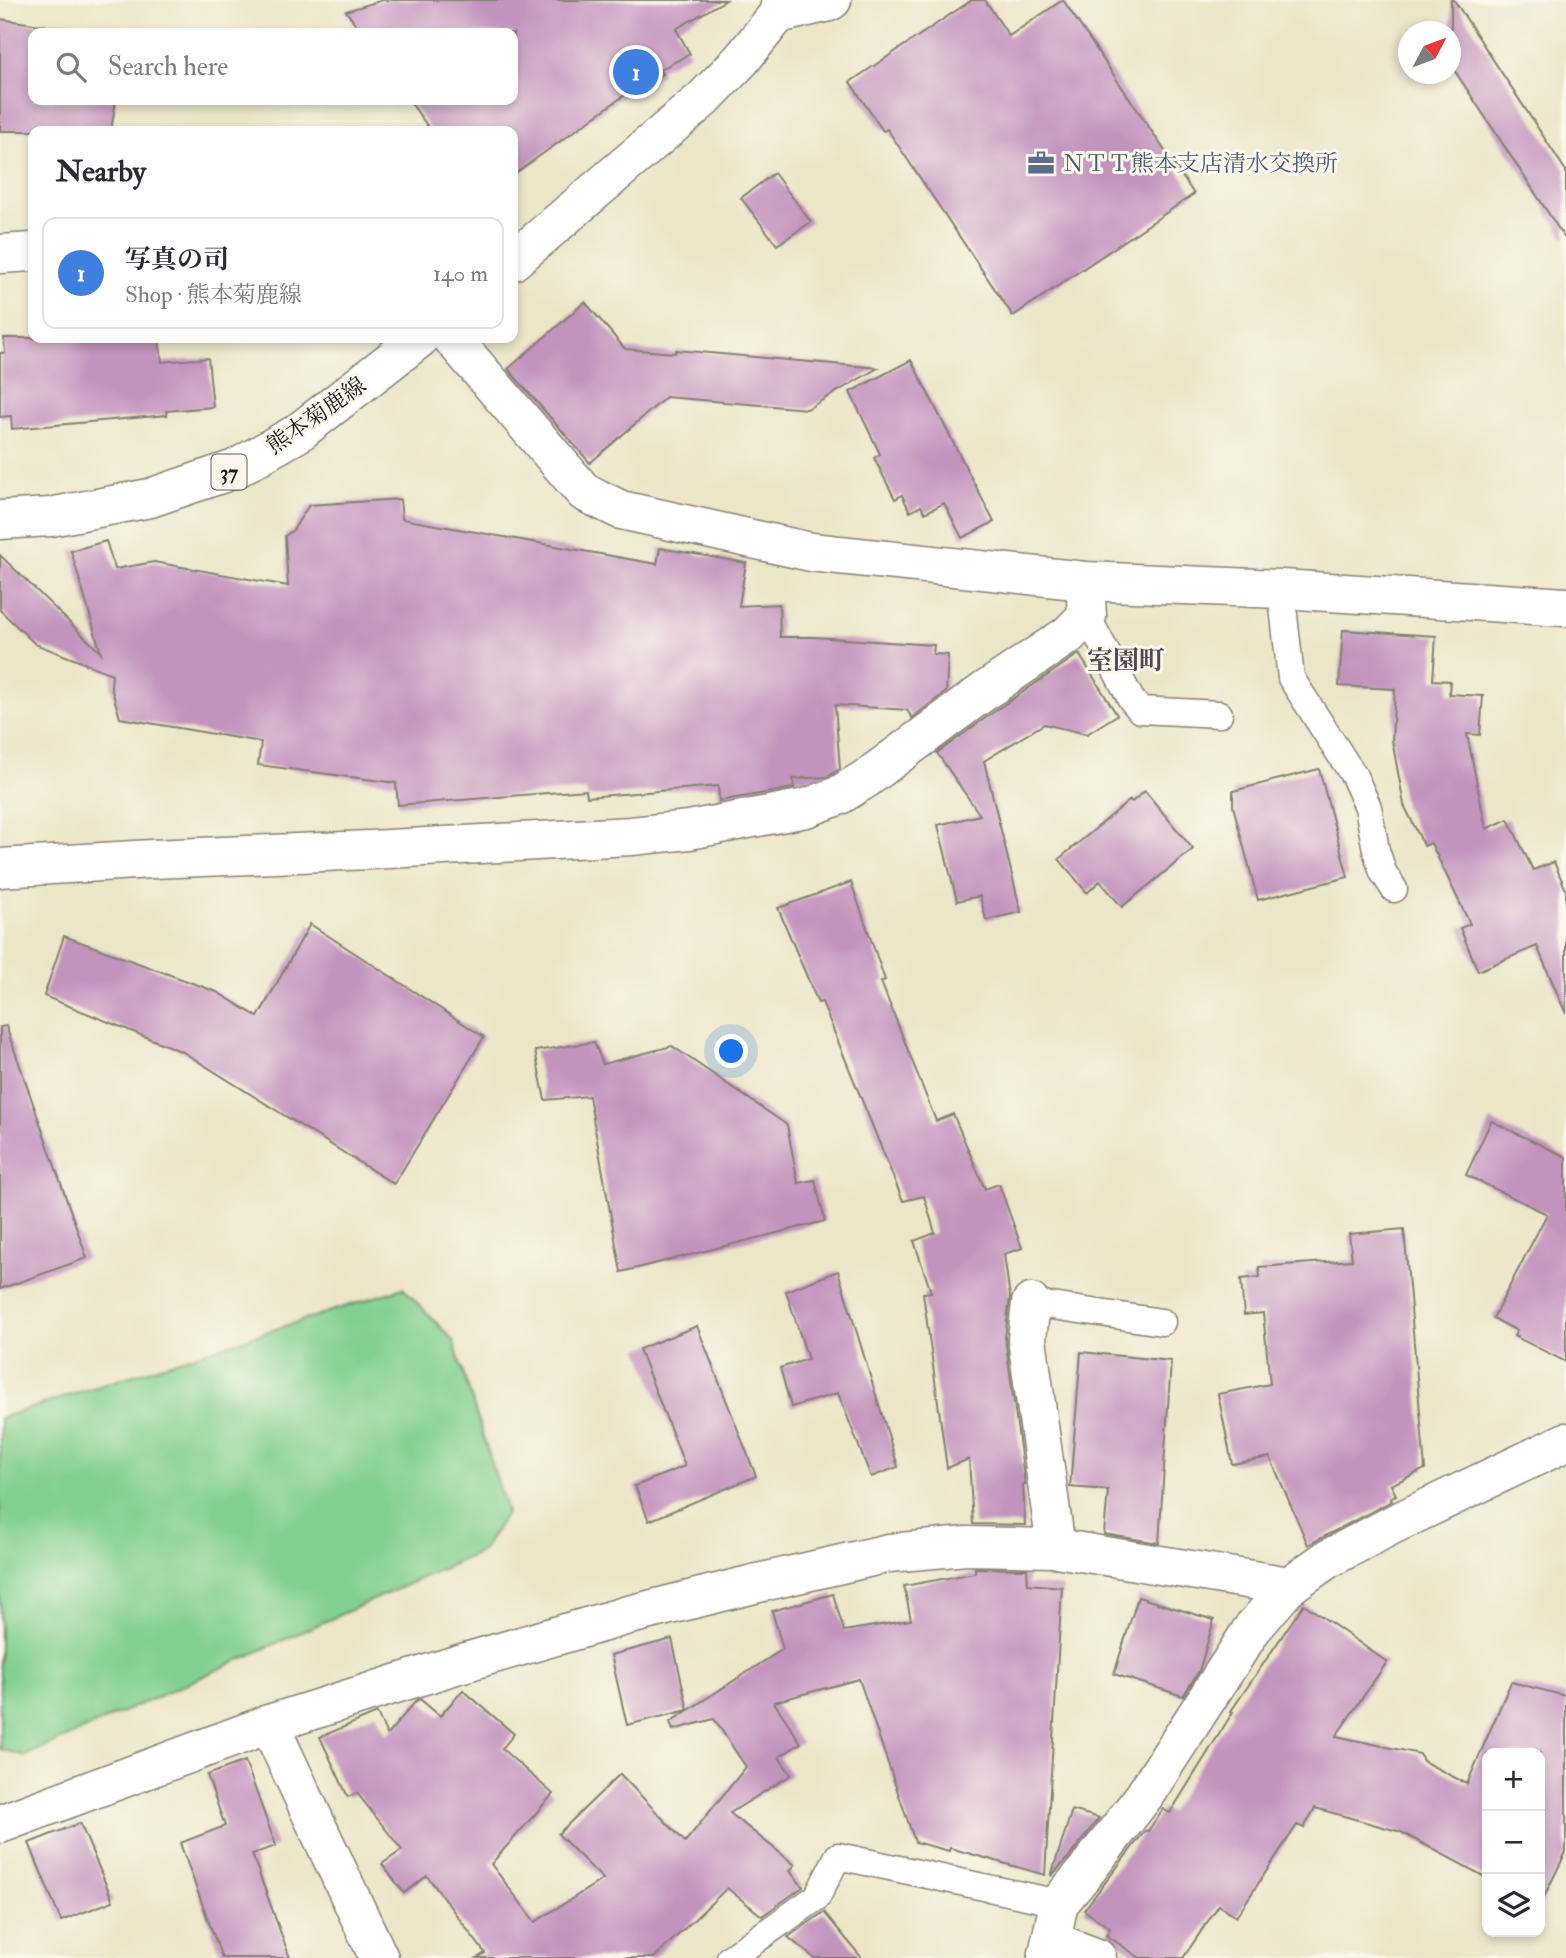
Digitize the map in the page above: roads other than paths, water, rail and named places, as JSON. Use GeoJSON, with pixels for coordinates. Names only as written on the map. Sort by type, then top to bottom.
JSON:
{"type":"FeatureCollection","features":[{"type":"Feature","properties":{"kind":"street"},"geometry":{"type":"LineString","coordinates":[[518,257],[703,99],[742,59],[780,7],[832,0]]}},
{"type":"Feature","properties":{"kind":"street"},"geometry":{"type":"LineString","coordinates":[[0,254],[28,252]]}},
{"type":"Feature","properties":{"kind":"street","name":"熊本菊鹿線"},"geometry":{"type":"LineString","coordinates":[[0,520],[50,517],[150,498],[235,470],[298,433],[414,343]]}},
{"type":"Feature","properties":{"kind":"street"},"geometry":{"type":"LineString","coordinates":[[456,343],[584,492],[621,510],[811,552],[1086,599],[1281,589],[1566,607]]}},
{"type":"Feature","properties":{"kind":"street"},"geometry":{"type":"LineString","coordinates":[[0,868],[631,836],[689,830],[806,808],[838,796],[867,778],[986,690],[1068,635],[1086,599]]}},
{"type":"Feature","properties":{"kind":"street"},"geometry":{"type":"LineString","coordinates":[[1031,1303],[1027,1339],[1056,1548]]}},
{"type":"Feature","properties":{"kind":"street"},"geometry":{"type":"LineString","coordinates":[[1097,1958],[1050,1949],[1059,1903],[1144,1796],[1252,1629],[1289,1586],[1326,1560],[1394,1524],[1566,1442]]}},
{"type":"Feature","properties":{"kind":"street"},"geometry":{"type":"LineString","coordinates":[[0,1824],[269,1724],[459,1664],[625,1616],[889,1553],[967,1546],[1056,1548],[1289,1586]]}},
{"type":"Feature","properties":{"kind":"street"},"geometry":{"type":"LineString","coordinates":[[269,1724],[379,1958]]}},
{"type":"Feature","properties":{"kind":"lane"},"geometry":{"type":"LineString","coordinates":[[1281,589],[1291,678],[1354,776],[1368,807],[1383,872],[1394,889]]}},
{"type":"Feature","properties":{"kind":"lane"},"geometry":{"type":"LineString","coordinates":[[1086,599],[1131,699],[1140,710],[1219,714]]}},
{"type":"Feature","properties":{"kind":"lane"},"geometry":{"type":"LineString","coordinates":[[1031,1303],[1163,1322]]}},
{"type":"Feature","properties":{"kind":"lane"},"geometry":{"type":"LineString","coordinates":[[730,1958],[817,1897],[838,1856],[1059,1903]]}},
{"type":"Feature","properties":{"kind":"place","name":"写真の司"},"geometry":{"type":"Point","coordinates":[636,72]}},
{"type":"Feature","properties":{"kind":"place","name":"ＮＴＴ熊本支店清水交換所"},"geometry":{"type":"Point","coordinates":[1041,163]}},
{"type":"Feature","properties":{"kind":"district","name":"室園町"},"geometry":{"type":"Point","coordinates":[1126,660]}}]}
